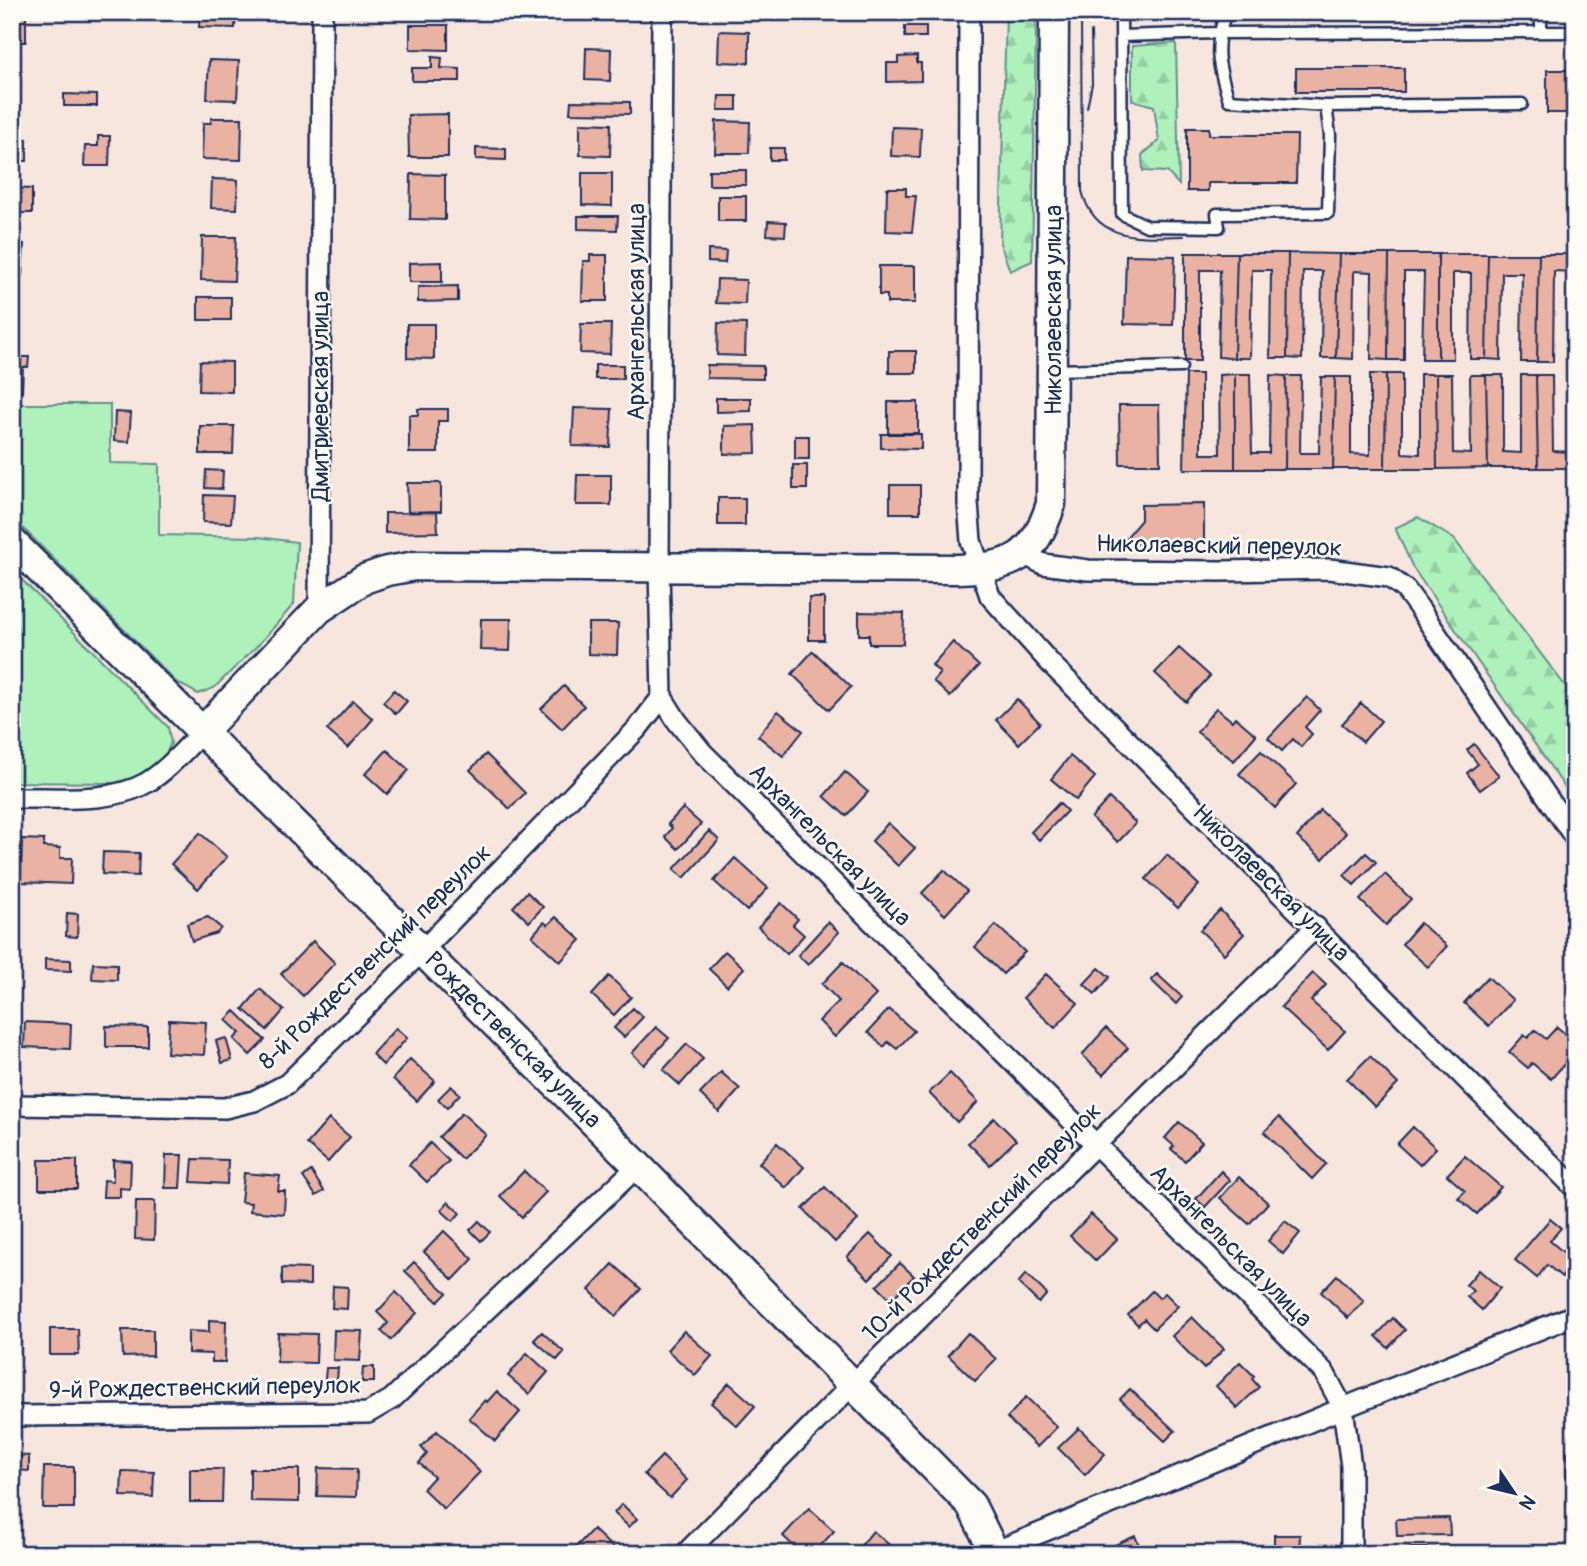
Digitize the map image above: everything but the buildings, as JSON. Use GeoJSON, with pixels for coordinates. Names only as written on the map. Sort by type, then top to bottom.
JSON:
{"type":"FeatureCollection","features":[{"type":"Feature","properties":{"kind":"main road","name":"Николаевская улица"},"geometry":{"type":"LineString","coordinates":[[1023,554],[1045,525],[1051,504],[1055,12]]}},
{"type":"Feature","properties":{"kind":"main road","name":"Рождественская улица"},"geometry":{"type":"LineString","coordinates":[[12,542],[423,950],[971,1505],[995,1553]]}},
{"type":"Feature","properties":{"kind":"main road"},"geometry":{"type":"LineString","coordinates":[[202,732],[319,609],[363,579],[387,571],[415,566],[981,568],[1008,564],[1023,554]]}},
{"type":"Feature","properties":{"kind":"street","name":"Дмитриевская улица"},"geometry":{"type":"LineString","coordinates":[[319,609],[322,12]]}},
{"type":"Feature","properties":{"kind":"street","name":"Архангельская улица"},"geometry":{"type":"LineString","coordinates":[[662,12],[659,567],[662,697],[677,722],[702,752],[1324,1373],[1343,1408],[1351,1466],[1351,1554]]}},
{"type":"Feature","properties":{"kind":"street","name":"Николаевская улица"},"geometry":{"type":"LineString","coordinates":[[969,12],[968,503],[971,541],[990,596],[1051,664],[1575,1188]]}},
{"type":"Feature","properties":{"kind":"street","name":"Николаевский переулок"},"geometry":{"type":"LineString","coordinates":[[1023,554],[1042,564],[1088,570],[1329,569],[1389,577],[1405,589],[1419,608],[1575,838]]}},
{"type":"Feature","properties":{"kind":"street","name":"8-й Рождественский переулок"},"geometry":{"type":"LineString","coordinates":[[12,1105],[225,1108],[254,1101],[287,1084],[423,950],[637,729],[662,697]]}},
{"type":"Feature","properties":{"kind":"street"},"geometry":{"type":"LineString","coordinates":[[12,798],[104,796],[127,792],[148,782],[202,732]]}},
{"type":"Feature","properties":{"kind":"street","name":"10-й Рождественский переулок"},"geometry":{"type":"LineString","coordinates":[[685,1554],[852,1384],[1316,927]]}},
{"type":"Feature","properties":{"kind":"street","name":"9-й Рождественский переулок"},"geometry":{"type":"LineString","coordinates":[[12,1416],[368,1413],[392,1399],[638,1166]]}},
{"type":"Feature","properties":{"kind":"street"},"geometry":{"type":"LineString","coordinates":[[995,1553],[1575,1315]]}},
{"type":"Feature","properties":{"kind":"lane"},"geometry":{"type":"LineString","coordinates":[[1121,12],[1122,214],[1147,226],[1219,227],[1217,214],[1328,213],[1329,135],[1326,106]]}},
{"type":"Feature","properties":{"kind":"lane"},"geometry":{"type":"LineString","coordinates":[[1226,12],[1218,33],[1218,67],[1229,100],[1326,106],[1522,104]]}},
{"type":"Feature","properties":{"kind":"lane"},"geometry":{"type":"LineString","coordinates":[[1541,12],[1541,32]]}},
{"type":"Feature","properties":{"kind":"lane"},"geometry":{"type":"LineString","coordinates":[[1121,36],[1218,33],[1575,32]]}},
{"type":"Feature","properties":{"kind":"lane"},"geometry":{"type":"LineString","coordinates":[[1052,370],[1181,367]]}},
{"type":"Feature","properties":{"kind":"green space"},"geometry":{"type":"Polygon","coordinates":[[[1006,12],[1035,12],[1036,34],[1032,261],[1010,271],[1000,243],[1006,12]]]}},
{"type":"Feature","properties":{"kind":"green space"},"geometry":{"type":"Polygon","coordinates":[[[1176,43],[1179,185],[1167,172],[1143,171],[1142,155],[1159,141],[1154,106],[1132,100],[1132,46],[1176,43]]]}},
{"type":"Feature","properties":{"kind":"green space"},"geometry":{"type":"Polygon","coordinates":[[[12,404],[110,404],[110,463],[159,464],[159,535],[258,537],[297,542],[294,604],[259,644],[214,688],[198,694],[176,682],[12,517],[12,404]]]}},
{"type":"Feature","properties":{"kind":"green space"},"geometry":{"type":"Polygon","coordinates":[[[1418,517],[1454,539],[1575,699],[1575,802],[1413,568],[1395,528],[1418,517]]]}},
{"type":"Feature","properties":{"kind":"green space"},"geometry":{"type":"Polygon","coordinates":[[[12,570],[168,727],[171,743],[165,756],[140,776],[114,783],[12,782],[12,570]]]}},
{"type":"Feature","properties":{"kind":"tram line"},"geometry":{"type":"LineString","coordinates":[[1081,12],[1082,191],[1088,208],[1097,220],[1122,233],[1152,237],[1184,236]]}},
{"type":"Feature","properties":{"kind":"tram line"},"geometry":{"type":"LineString","coordinates":[[1111,12],[1132,20],[1183,21]]}},
{"type":"Feature","properties":{"kind":"tram line"},"geometry":{"type":"LineString","coordinates":[[1087,108],[1092,84],[1091,32]]}}]}
